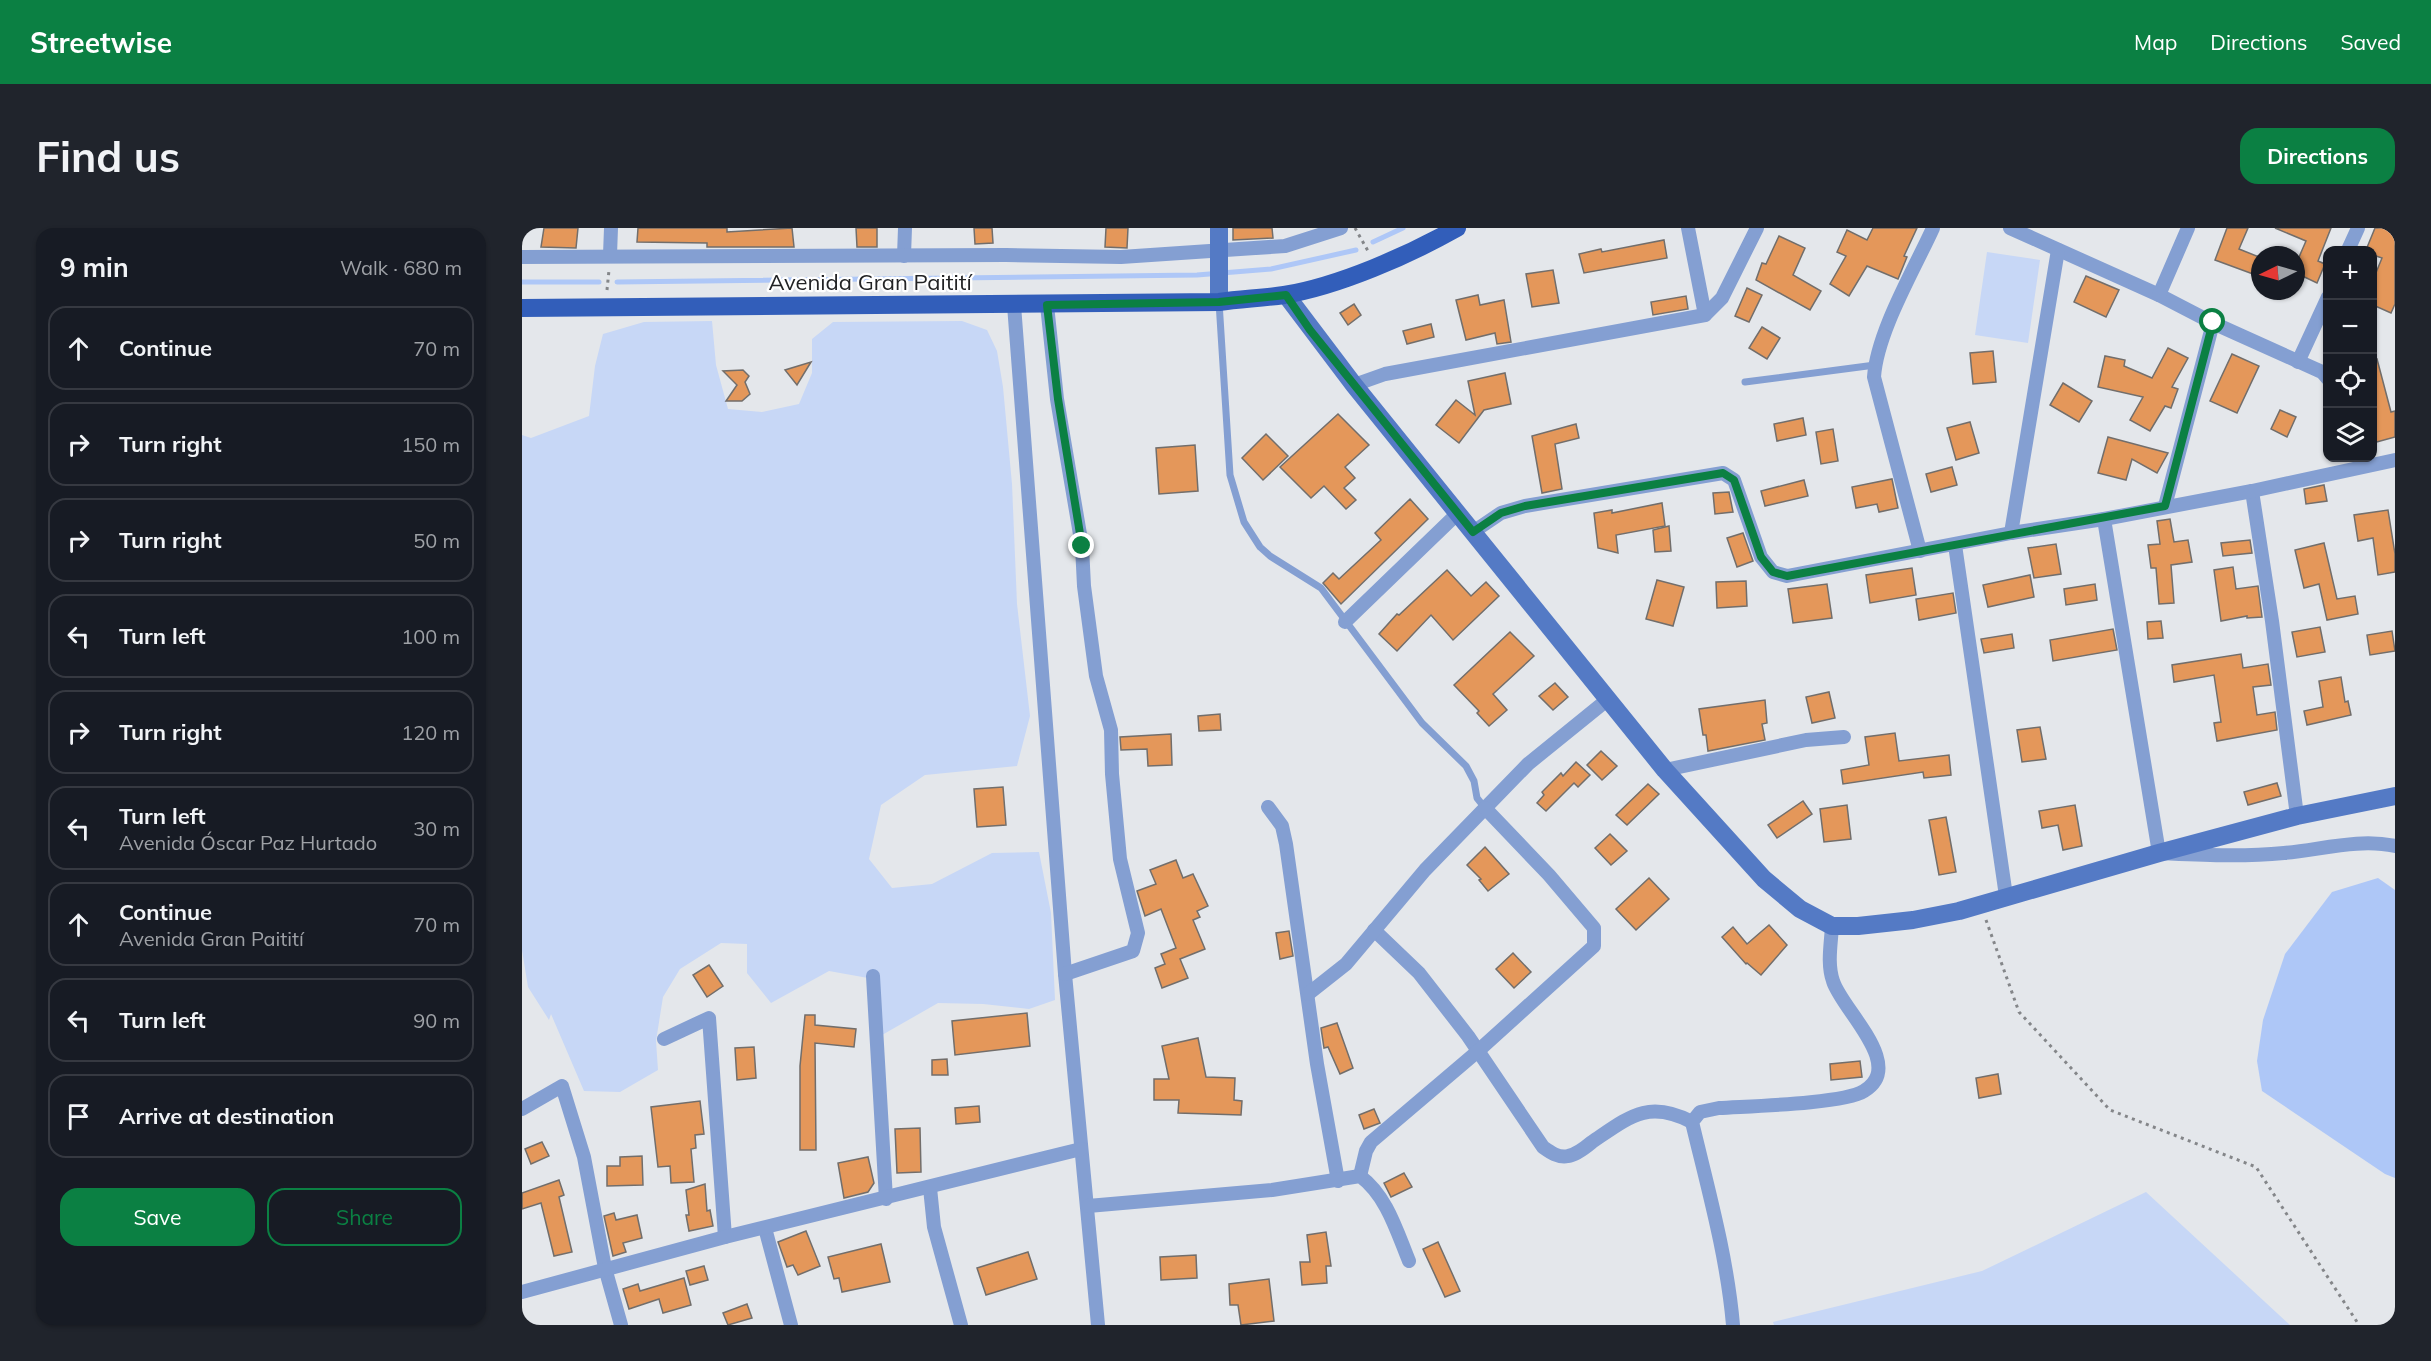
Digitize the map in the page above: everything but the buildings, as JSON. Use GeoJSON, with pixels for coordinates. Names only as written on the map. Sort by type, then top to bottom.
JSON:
{"type":"FeatureCollection","features":[{"type":"Feature","properties":{"kind":"main road","name":"Avenida Gran Paitití"},"geometry":{"type":"LineString","coordinates":[[522,308],[1047,305],[1219,292],[1286,295],[1377,266],[1428,244],[1457,228]]}},
{"type":"Feature","properties":{"kind":"street"},"geometry":{"type":"LineString","coordinates":[[610,255],[611,228]]}},
{"type":"Feature","properties":{"kind":"street"},"geometry":{"type":"LineString","coordinates":[[904,256],[905,228]]}},
{"type":"Feature","properties":{"kind":"street"},"geometry":{"type":"LineString","coordinates":[[1219,228],[1219,292]]}},
{"type":"Feature","properties":{"kind":"street"},"geometry":{"type":"LineString","coordinates":[[522,256],[1218,257],[1285,246],[1341,228]]}},
{"type":"Feature","properties":{"kind":"street"},"geometry":{"type":"LineString","coordinates":[[1688,228],[1705,315]]}},
{"type":"Feature","properties":{"kind":"street"},"geometry":{"type":"LineString","coordinates":[[1354,385],[1385,374],[1705,315],[1722,298],[1757,228]]}},
{"type":"Feature","properties":{"kind":"street"},"geometry":{"type":"LineString","coordinates":[[1920,551],[1874,377],[1875,365],[1888,327],[1933,228]]}},
{"type":"Feature","properties":{"kind":"street"},"geometry":{"type":"LineString","coordinates":[[2159,295],[2188,228]]}},
{"type":"Feature","properties":{"kind":"street"},"geometry":{"type":"LineString","coordinates":[[2350,246],[2358,228]]}},
{"type":"Feature","properties":{"kind":"street"},"geometry":{"type":"LineString","coordinates":[[2013,229],[2323,373]]}},
{"type":"Feature","properties":{"kind":"street"},"geometry":{"type":"LineString","coordinates":[[2011,533],[2058,250]]}},
{"type":"Feature","properties":{"kind":"street"},"geometry":{"type":"LineString","coordinates":[[1286,295],[1354,385],[1665,770],[1764,879],[1800,909],[1832,926],[1858,926],[1913,920],[1981,904],[2297,816],[2395,796]]}},
{"type":"Feature","properties":{"kind":"street"},"geometry":{"type":"LineString","coordinates":[[2298,362],[2327,300]]}},
{"type":"Feature","properties":{"kind":"street"},"geometry":{"type":"LineString","coordinates":[[1014,305],[1065,974],[1098,1325]]}},
{"type":"Feature","properties":{"kind":"street"},"geometry":{"type":"LineString","coordinates":[[1047,305],[1058,399],[1082,546],[1084,586],[1096,676],[1111,730],[1112,774],[1120,859],[1138,933],[1133,951],[1065,974]]}},
{"type":"Feature","properties":{"kind":"street"},"geometry":{"type":"LineString","coordinates":[[2165,506],[2213,322]]}},
{"type":"Feature","properties":{"kind":"street"},"geometry":{"type":"LineString","coordinates":[[1473,532],[1501,513],[1525,506],[1723,473],[1734,480],[1761,557],[1773,572],[1787,576],[2011,533],[2104,519],[2252,491],[2353,463],[2395,460]]}},
{"type":"Feature","properties":{"kind":"street"},"geometry":{"type":"LineString","coordinates":[[2252,491],[2272,621],[2297,816]]}},
{"type":"Feature","properties":{"kind":"street"},"geometry":{"type":"LineString","coordinates":[[1345,622],[1458,513]]}},
{"type":"Feature","properties":{"kind":"street"},"geometry":{"type":"LineString","coordinates":[[2104,519],[2159,853]]}},
{"type":"Feature","properties":{"kind":"street"},"geometry":{"type":"LineString","coordinates":[[1954,545],[2006,897]]}},
{"type":"Feature","properties":{"kind":"street"},"geometry":{"type":"LineString","coordinates":[[1308,994],[1346,964],[1425,870],[1528,764],[1607,700]]}},
{"type":"Feature","properties":{"kind":"street"},"geometry":{"type":"LineString","coordinates":[[1665,770],[1806,740],[1844,737]]}},
{"type":"Feature","properties":{"kind":"street"},"geometry":{"type":"LineString","coordinates":[[1268,807],[1282,826],[1317,1064],[1338,1181]]}},
{"type":"Feature","properties":{"kind":"street"},"geometry":{"type":"LineString","coordinates":[[1360,1176],[1366,1151],[1371,1142],[1478,1051],[1594,946],[1594,928],[1549,875],[1485,808]]}},
{"type":"Feature","properties":{"kind":"street"},"geometry":{"type":"LineString","coordinates":[[2159,853],[2219,856],[2284,853],[2343,845],[2384,843],[2395,846]]}},
{"type":"Feature","properties":{"kind":"street"},"geometry":{"type":"LineString","coordinates":[[1692,1122],[1700,1112],[1719,1108],[1843,1098],[1865,1091],[1875,1079],[1879,1062],[1872,1046],[1833,982],[1830,960],[1832,926]]}},
{"type":"Feature","properties":{"kind":"street"},"geometry":{"type":"LineString","coordinates":[[1374,930],[1419,973],[1478,1051],[1543,1147],[1554,1155],[1569,1156],[1627,1118],[1651,1111],[1673,1112],[1692,1122],[1727,1267],[1732,1296],[1733,1325]]}},
{"type":"Feature","properties":{"kind":"street"},"geometry":{"type":"LineString","coordinates":[[873,976],[886,1199]]}},
{"type":"Feature","properties":{"kind":"street"},"geometry":{"type":"LineString","coordinates":[[664,1039],[709,1018],[725,1237]]}},
{"type":"Feature","properties":{"kind":"street"},"geometry":{"type":"LineString","coordinates":[[522,1109],[562,1086],[584,1156],[605,1268],[621,1325]]}},
{"type":"Feature","properties":{"kind":"street"},"geometry":{"type":"LineString","coordinates":[[522,1292],[725,1237],[1081,1149]]}},
{"type":"Feature","properties":{"kind":"street"},"geometry":{"type":"LineString","coordinates":[[1088,1206],[1272,1190],[1360,1176]]}},
{"type":"Feature","properties":{"kind":"street"},"geometry":{"type":"LineString","coordinates":[[1360,1176],[1370,1184],[1386,1208],[1409,1262]]}},
{"type":"Feature","properties":{"kind":"street"},"geometry":{"type":"LineString","coordinates":[[930,1188],[934,1227],[961,1325]]}},
{"type":"Feature","properties":{"kind":"street"},"geometry":{"type":"LineString","coordinates":[[765,1228],[791,1325]]}},
{"type":"Feature","properties":{"kind":"lane"},"geometry":{"type":"LineString","coordinates":[[1219,292],[1230,475],[1244,522],[1260,547],[1270,556],[1321,588],[1422,723],[1466,766],[1474,781],[1477,798],[1485,808]]}},
{"type":"Feature","properties":{"kind":"lane"},"geometry":{"type":"LineString","coordinates":[[1745,382],[1875,365]]}},
{"type":"Feature","properties":{"kind":"path"},"geometry":{"type":"LineString","coordinates":[[1355,228],[1377,266]]}},
{"type":"Feature","properties":{"kind":"path"},"geometry":{"type":"LineString","coordinates":[[606,307],[610,255]]}},
{"type":"Feature","properties":{"kind":"path"},"geometry":{"type":"LineString","coordinates":[[1981,904],[2019,1012],[2110,1110],[2256,1167],[2359,1325]]}},
{"type":"Feature","properties":{"kind":"shaded area"},"geometry":{"type":"Polygon","coordinates":[[[1987,252],[2040,260],[2028,343],[1975,335],[1987,252]]]}},
{"type":"Feature","properties":{"kind":"shaded area"},"geometry":{"type":"Polygon","coordinates":[[[712,321],[716,365],[728,409],[762,412],[799,404],[812,373],[812,339],[833,322],[962,321],[987,330],[997,351],[1003,387],[1012,484],[1017,604],[1030,716],[1017,766],[925,775],[881,805],[869,859],[892,888],[932,884],[992,853],[1039,852],[1051,913],[1055,1000],[1029,1009],[983,1004],[938,1003],[882,1035],[868,978],[829,971],[771,1003],[747,973],[747,944],[721,943],[680,969],[663,997],[656,1041],[658,1070],[620,1092],[584,1091],[551,1014],[549,1020],[528,987],[522,950],[522,435],[531,438],[589,416],[595,366],[603,334],[644,322],[712,321]]]}},
{"type":"Feature","properties":{"kind":"shaded area"},"geometry":{"type":"Polygon","coordinates":[[[2378,878],[2395,890],[2395,1178],[2385,1174],[2262,1091],[2257,1061],[2263,1020],[2285,954],[2332,892],[2378,878]]]}},
{"type":"Feature","properties":{"kind":"shaded area"},"geometry":{"type":"Polygon","coordinates":[[[2146,1192],[2290,1325],[1774,1325],[1773,1322],[1982,1271],[2146,1192]]]}},
{"type":"Feature","properties":{"kind":"waterway"},"geometry":{"type":"LineString","coordinates":[[1373,242],[1403,228]]}},
{"type":"Feature","properties":{"kind":"waterway"},"geometry":{"type":"LineString","coordinates":[[617,282],[1197,275],[1271,269],[1356,250]]}},
{"type":"Feature","properties":{"kind":"waterway"},"geometry":{"type":"LineString","coordinates":[[522,282],[599,282]]}},
{"type":"Feature","properties":{"kind":"route"},"geometry":{"type":"LineString","coordinates":[[1082,546],[1058,399],[1047,305],[1219,302],[1286,295],[1310,330],[1473,532],[1501,513],[1525,506],[1723,473],[1734,480],[1761,557],[1773,572],[1787,576],[2165,506],[2213,322]]}}]}
